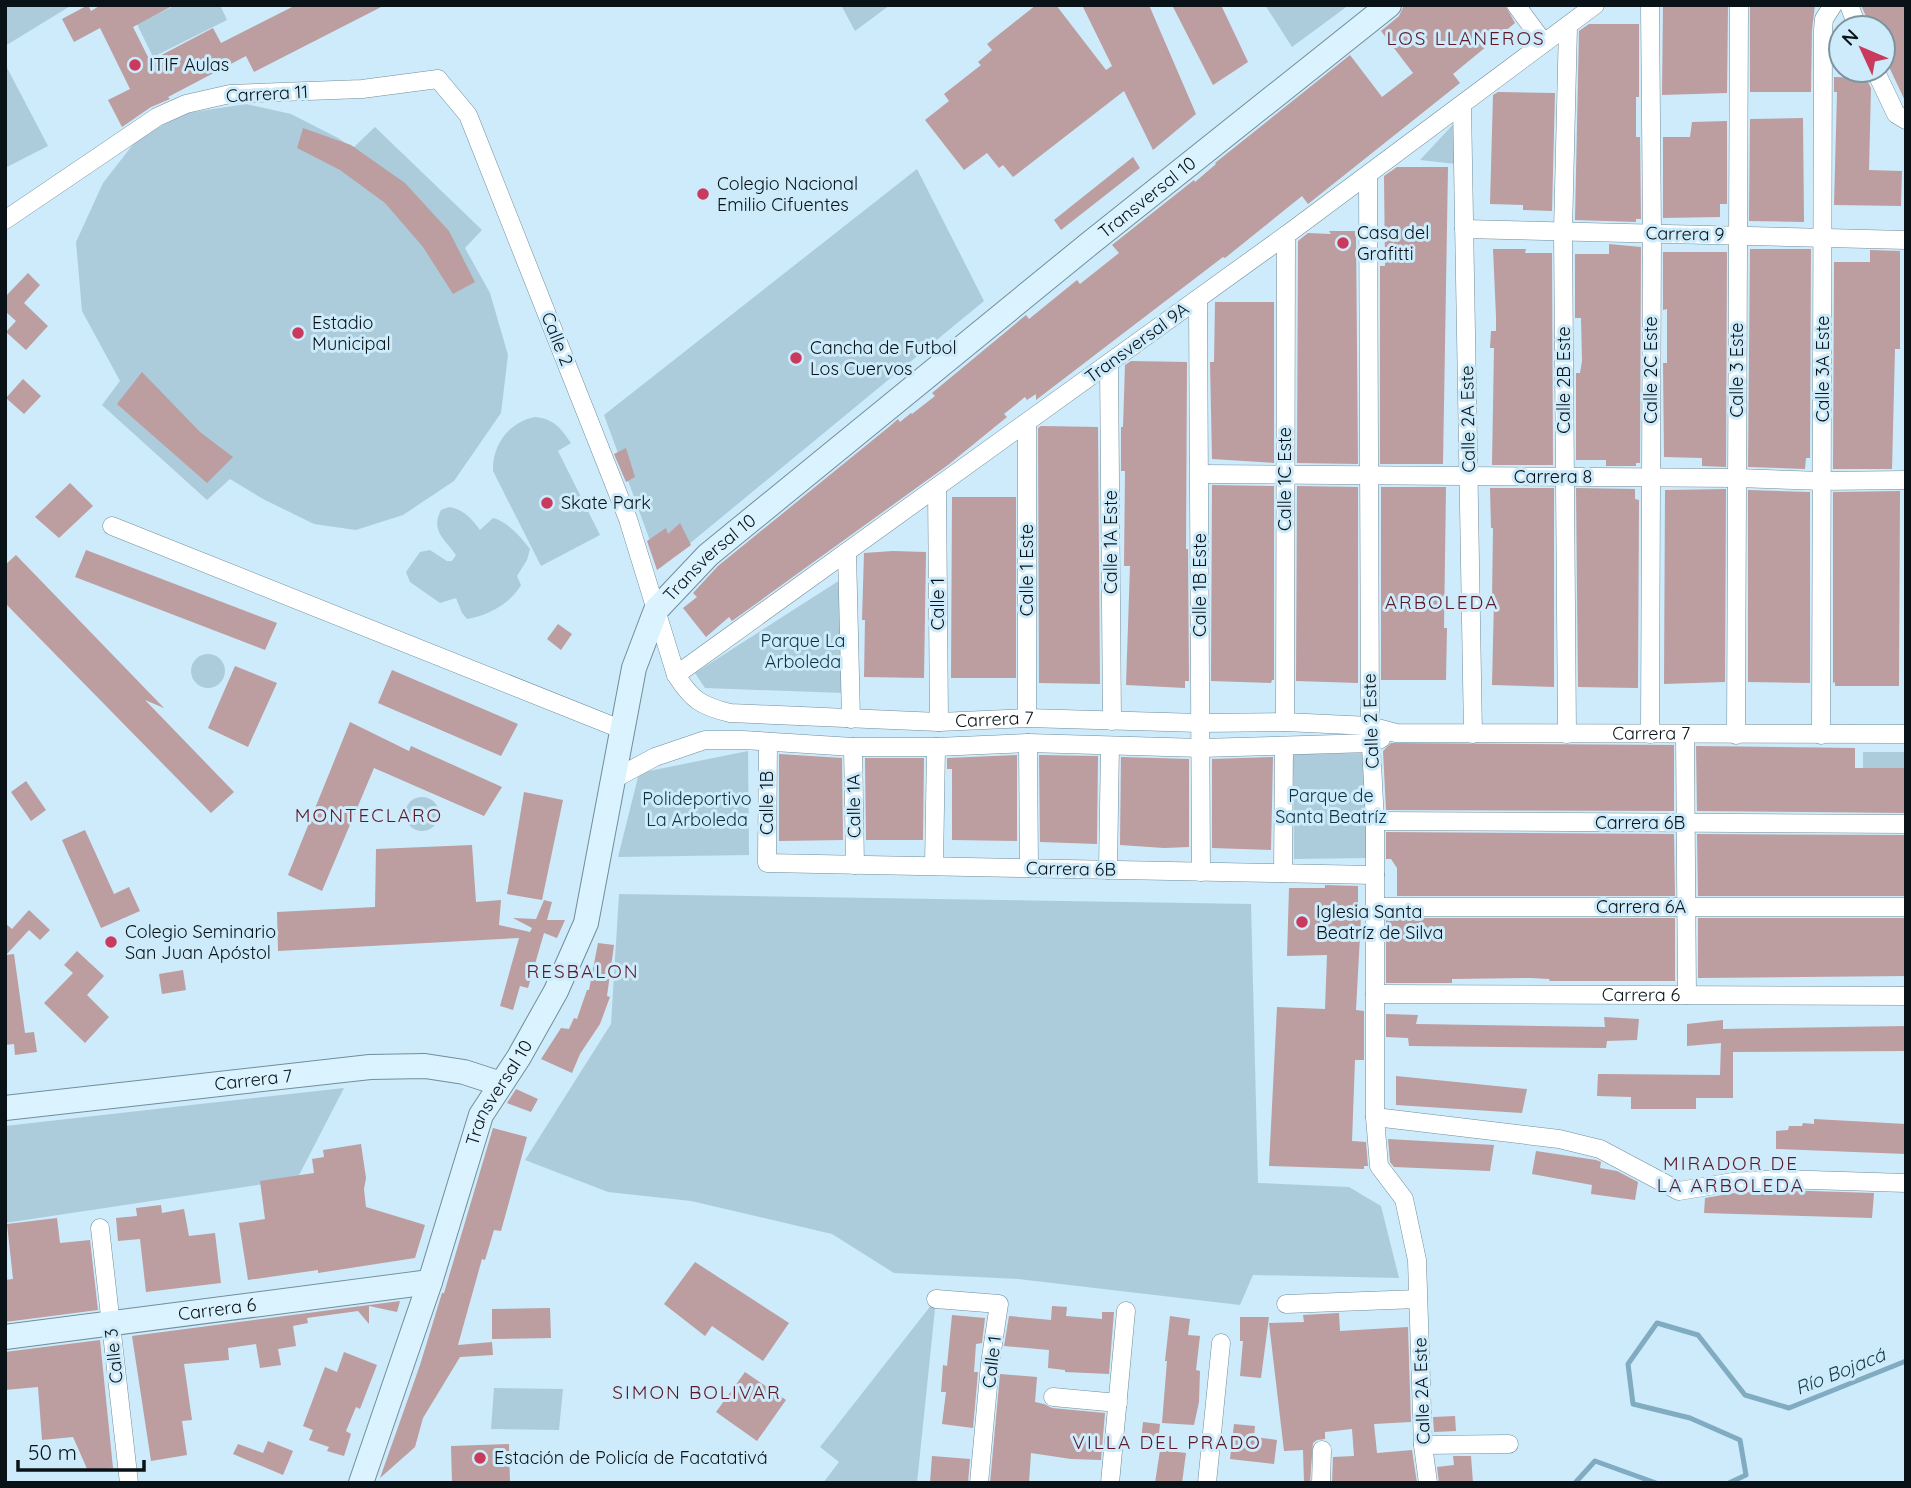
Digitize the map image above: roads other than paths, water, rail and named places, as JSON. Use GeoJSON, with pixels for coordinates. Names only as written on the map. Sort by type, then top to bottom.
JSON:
{"type":"FeatureCollection","features":[{"type":"Feature","properties":{"kind":"main road","name":"Transversal 10"},"geometry":{"type":"LineString","coordinates":[[361,1483],[430,1282],[481,1115],[519,1057],[556,991],[586,923],[634,668],[656,610],[719,547],[1078,253],[1389,5]]}},
{"type":"Feature","properties":{"kind":"main road","name":"Carrera 7"},"geometry":{"type":"LineString","coordinates":[[5,1108],[370,1067],[425,1066],[464,1072],[501,1084]]}},
{"type":"Feature","properties":{"kind":"main road","name":"Carrera 6"},"geometry":{"type":"LineString","coordinates":[[5,1337],[430,1282]]}},
{"type":"Feature","properties":{"kind":"street"},"geometry":{"type":"LineString","coordinates":[[1516,5],[1544,43]]}},
{"type":"Feature","properties":{"kind":"street","name":"Transversal 9A"},"geometry":{"type":"LineString","coordinates":[[676,675],[1286,235],[1595,5]]}},
{"type":"Feature","properties":{"kind":"street","name":"Calle 2C Este"},"geometry":{"type":"LineString","coordinates":[[1650,5],[1650,734]]}},
{"type":"Feature","properties":{"kind":"street","name":"Calle 3 Este"},"geometry":{"type":"LineString","coordinates":[[1736,735],[1739,5]]}},
{"type":"Feature","properties":{"kind":"street","name":"Calle 3A Este"},"geometry":{"type":"LineString","coordinates":[[1821,735],[1823,30],[1824,19],[1833,5]]}},
{"type":"Feature","properties":{"kind":"street","name":"Calle 2B Este"},"geometry":{"type":"LineString","coordinates":[[1567,26],[1563,231],[1567,734]]}},
{"type":"Feature","properties":{"kind":"street","name":"Calle 2"},"geometry":{"type":"LineString","coordinates":[[438,79],[468,115],[628,519],[656,610]]}},
{"type":"Feature","properties":{"kind":"street","name":"Carrera 11"},"geometry":{"type":"LineString","coordinates":[[5,220],[157,117],[186,104],[230,94],[362,89],[438,79]]}},
{"type":"Feature","properties":{"kind":"street"},"geometry":{"type":"LineString","coordinates":[[1882,84],[1896,114],[1906,120]]}},
{"type":"Feature","properties":{"kind":"street","name":"Calle 2A Este"},"geometry":{"type":"LineString","coordinates":[[1462,104],[1473,734]]}},
{"type":"Feature","properties":{"kind":"street","name":"Calle 2 Este"},"geometry":{"type":"LineString","coordinates":[[1368,175],[1370,735],[1375,821],[1375,1117],[1379,1166],[1404,1199],[1418,1260],[1418,1299]]}},
{"type":"Feature","properties":{"kind":"street","name":"Carrera 9"},"geometry":{"type":"LineString","coordinates":[[1464,229],[1906,240]]}},
{"type":"Feature","properties":{"kind":"street","name":"Calle 1C Este"},"geometry":{"type":"LineString","coordinates":[[1285,722],[1286,235]]}},
{"type":"Feature","properties":{"kind":"street","name":"Calle 1B Este"},"geometry":{"type":"LineString","coordinates":[[1198,299],[1201,872]]}},
{"type":"Feature","properties":{"kind":"street","name":"Calle 1A Este"},"geometry":{"type":"LineString","coordinates":[[1109,363],[1112,721]]}},
{"type":"Feature","properties":{"kind":"street","name":"Calle 1 Este"},"geometry":{"type":"LineString","coordinates":[[1027,422],[1027,718]]}},
{"type":"Feature","properties":{"kind":"street","name":"Carrera 8"},"geometry":{"type":"LineString","coordinates":[[1200,474],[1906,480]]}},
{"type":"Feature","properties":{"kind":"street","name":"Calle 1"},"geometry":{"type":"LineString","coordinates":[[937,487],[939,722]]}},
{"type":"Feature","properties":{"kind":"street"},"geometry":{"type":"LineString","coordinates":[[113,526],[623,730]]}},
{"type":"Feature","properties":{"kind":"street"},"geometry":{"type":"LineString","coordinates":[[847,552],[850,719]]}},
{"type":"Feature","properties":{"kind":"street","name":"Carrera 7"},"geometry":{"type":"LineString","coordinates":[[656,610],[676,675],[687,692],[697,702],[730,713],[939,722],[1027,718],[1200,723],[1285,722],[1370,735]]}},
{"type":"Feature","properties":{"kind":"street","name":"Carrera 7"},"geometry":{"type":"LineString","coordinates":[[614,779],[655,757],[705,740],[853,747],[1028,743],[1202,748],[1284,746],[1396,733],[1906,735]]}},
{"type":"Feature","properties":{"kind":"street"},"geometry":{"type":"LineString","coordinates":[[1685,735],[1688,995]]}},
{"type":"Feature","properties":{"kind":"street","name":"Calle 1B"},"geometry":{"type":"LineString","coordinates":[[766,863],[768,742]]}},
{"type":"Feature","properties":{"kind":"street"},"geometry":{"type":"LineString","coordinates":[[1028,743],[1029,869]]}},
{"type":"Feature","properties":{"kind":"street"},"geometry":{"type":"LineString","coordinates":[[1108,870],[1110,746]]}},
{"type":"Feature","properties":{"kind":"street"},"geometry":{"type":"LineString","coordinates":[[1283,873],[1284,746]]}},
{"type":"Feature","properties":{"kind":"street","name":"Calle 1A"},"geometry":{"type":"LineString","coordinates":[[853,747],[855,865]]}},
{"type":"Feature","properties":{"kind":"street"},"geometry":{"type":"LineString","coordinates":[[934,866],[936,747]]}},
{"type":"Feature","properties":{"kind":"street","name":"Carrera 6B"},"geometry":{"type":"LineString","coordinates":[[1375,821],[1906,824]]}},
{"type":"Feature","properties":{"kind":"street","name":"Carrera 6B"},"geometry":{"type":"LineString","coordinates":[[766,863],[1375,875]]}},
{"type":"Feature","properties":{"kind":"street","name":"Carrera 6A"},"geometry":{"type":"LineString","coordinates":[[1375,907],[1906,907]]}},
{"type":"Feature","properties":{"kind":"street","name":"Carrera 6"},"geometry":{"type":"LineString","coordinates":[[1375,994],[1906,996]]}},
{"type":"Feature","properties":{"kind":"street"},"geometry":{"type":"LineString","coordinates":[[1375,1117],[1559,1139],[1600,1149],[1679,1191],[1733,1182],[1779,1179],[1906,1183]]}},
{"type":"Feature","properties":{"kind":"street","name":"Calle 3"},"geometry":{"type":"LineString","coordinates":[[100,1228],[129,1483]]}},
{"type":"Feature","properties":{"kind":"street","name":"Calle 1"},"geometry":{"type":"LineString","coordinates":[[936,1299],[999,1304],[990,1364],[979,1483]]}},
{"type":"Feature","properties":{"kind":"street"},"geometry":{"type":"LineString","coordinates":[[1286,1304],[1418,1299]]}},
{"type":"Feature","properties":{"kind":"street","name":"Calle 2A Este"},"geometry":{"type":"LineString","coordinates":[[1418,1299],[1423,1445],[1428,1483]]}},
{"type":"Feature","properties":{"kind":"street"},"geometry":{"type":"LineString","coordinates":[[1110,1483],[1126,1311]]}},
{"type":"Feature","properties":{"kind":"street"},"geometry":{"type":"LineString","coordinates":[[1207,1483],[1221,1342]]}},
{"type":"Feature","properties":{"kind":"street"},"geometry":{"type":"LineString","coordinates":[[1053,1397],[1118,1403]]}},
{"type":"Feature","properties":{"kind":"street"},"geometry":{"type":"LineString","coordinates":[[1423,1445],[1509,1444]]}},
{"type":"Feature","properties":{"kind":"street"},"geometry":{"type":"LineString","coordinates":[[1321,1483],[1322,1450]]}},
{"type":"Feature","properties":{"kind":"waterway","name":"Río Bojacá"},"geometry":{"type":"LineString","coordinates":[[1729,1483],[1746,1475],[1740,1440],[1690,1418],[1633,1404],[1628,1364],[1657,1323],[1698,1335],[1745,1395],[1789,1408],[1906,1361]]}},
{"type":"Feature","properties":{"kind":"waterway","name":"Río Bojacá"},"geometry":{"type":"LineString","coordinates":[[1575,1483],[1595,1461],[1656,1483]]}},
{"type":"Feature","properties":{"kind":"place","name":"ITIF Aulas"},"geometry":{"type":"Point","coordinates":[135,65]}},
{"type":"Feature","properties":{"kind":"place","name":"Colegio Nacional Emilio Cifuentes"},"geometry":{"type":"Point","coordinates":[703,194]}},
{"type":"Feature","properties":{"kind":"place","name":"Casa del Grafitti"},"geometry":{"type":"Point","coordinates":[1343,243]}},
{"type":"Feature","properties":{"kind":"place","name":"Estadio Municipal"},"geometry":{"type":"Point","coordinates":[298,333]}},
{"type":"Feature","properties":{"kind":"place","name":"Cancha de Futbol Los Cuervos"},"geometry":{"type":"Point","coordinates":[796,358]}},
{"type":"Feature","properties":{"kind":"place","name":"Skate Park"},"geometry":{"type":"Point","coordinates":[547,503]}},
{"type":"Feature","properties":{"kind":"place","name":"Iglesia Santa Beatríz de Silva"},"geometry":{"type":"Point","coordinates":[1302,922]}},
{"type":"Feature","properties":{"kind":"place","name":"Colegio Seminario San Juan Apóstol"},"geometry":{"type":"Point","coordinates":[111,942]}},
{"type":"Feature","properties":{"kind":"place","name":"Estación de Policía de Facatativá"},"geometry":{"type":"Point","coordinates":[480,1458]}},
{"type":"Feature","properties":{"kind":"district","name":"LOS LLANEROS"},"geometry":{"type":"Point","coordinates":[1466,38]}},
{"type":"Feature","properties":{"kind":"district","name":"ARBOLEDA"},"geometry":{"type":"Point","coordinates":[1442,602]}},
{"type":"Feature","properties":{"kind":"district","name":"MONTECLARO"},"geometry":{"type":"Point","coordinates":[369,815]}},
{"type":"Feature","properties":{"kind":"district","name":"RESBALON"},"geometry":{"type":"Point","coordinates":[583,971]}},
{"type":"Feature","properties":{"kind":"district","name":"MIRADOR DE LA ARBOLEDA"},"geometry":{"type":"Point","coordinates":[1731,1174]}},
{"type":"Feature","properties":{"kind":"district","name":"SIMON BOLIVAR"},"geometry":{"type":"Point","coordinates":[697,1392]}},
{"type":"Feature","properties":{"kind":"district","name":"VILLA DEL PRADO"},"geometry":{"type":"Point","coordinates":[1167,1442]}},
{"type":"Feature","properties":{"kind":"park label","name":"Parque La Arboleda"},"geometry":{"type":"Point","coordinates":[803,651]}},
{"type":"Feature","properties":{"kind":"park label","name":"Parque de Santa Beatríz"},"geometry":{"type":"Point","coordinates":[1331,806]}},
{"type":"Feature","properties":{"kind":"park label","name":"Polideportivo La Arboleda"},"geometry":{"type":"Point","coordinates":[697,809]}}]}
